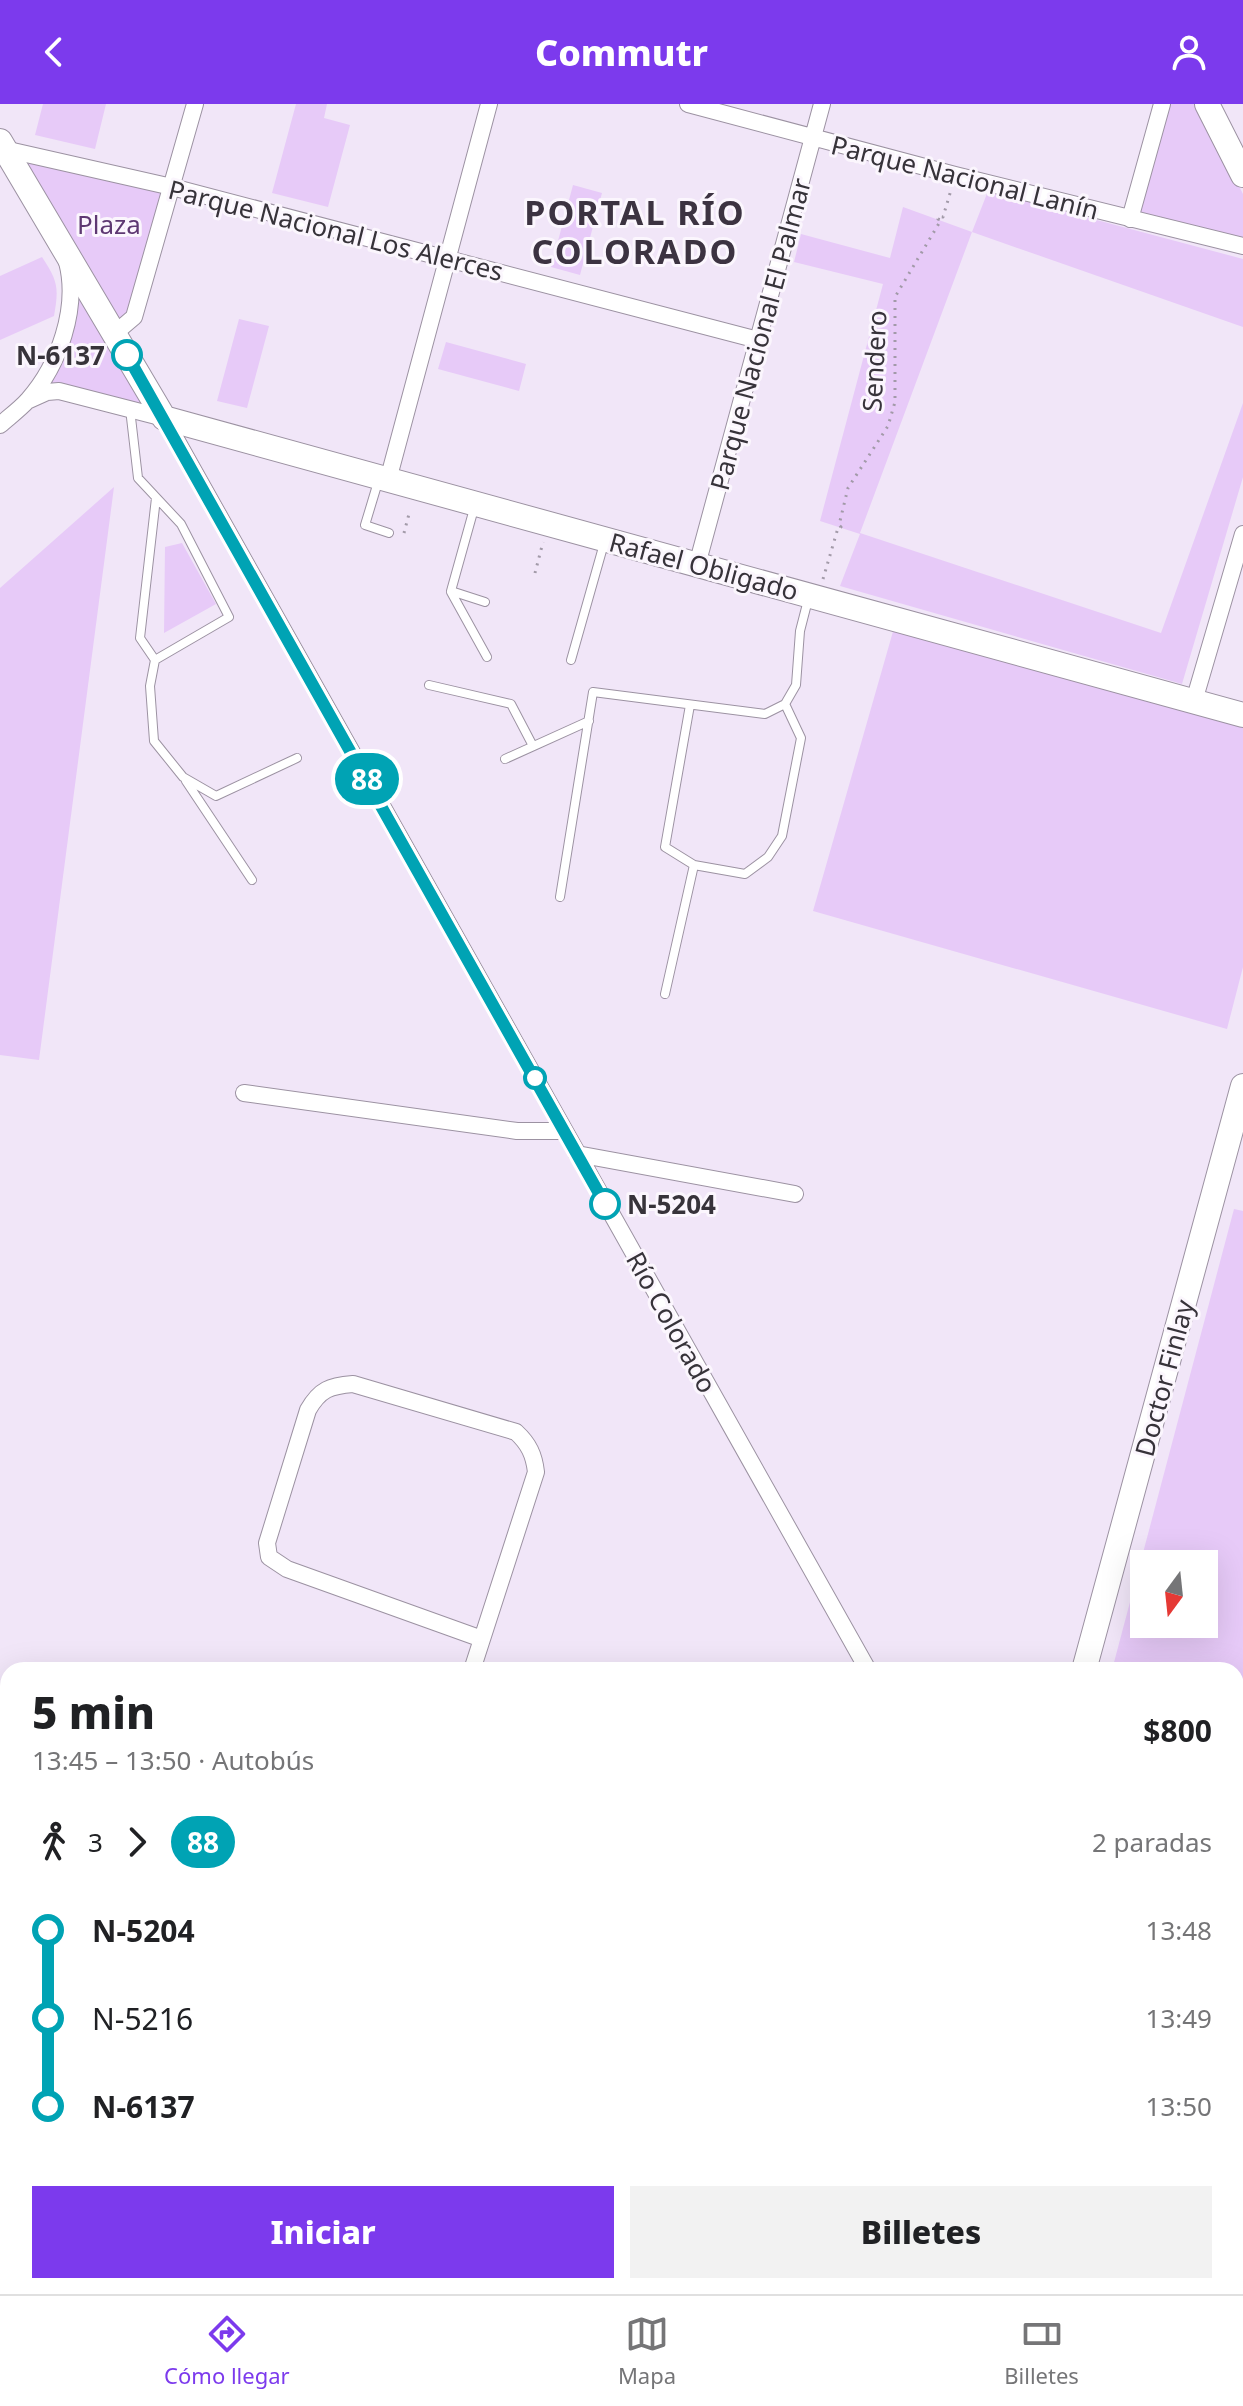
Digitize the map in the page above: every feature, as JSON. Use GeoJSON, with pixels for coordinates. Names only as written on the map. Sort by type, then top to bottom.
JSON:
{"type":"FeatureCollection","features":[{"type":"Feature","properties":{"kind":"street"},"geometry":{"type":"LineString","coordinates":[[114,334],[134,317],[195,104]]}},
{"type":"Feature","properties":{"kind":"street"},"geometry":{"type":"LineString","coordinates":[[384,478],[489,104]]}},
{"type":"Feature","properties":{"kind":"street","name":"Parque Nacional Lanín"},"geometry":{"type":"LineString","coordinates":[[688,104],[955,175],[1243,246]]}},
{"type":"Feature","properties":{"kind":"street","name":"Parque Nacional El Palmar"},"geometry":{"type":"LineString","coordinates":[[697,565],[822,104]]}},
{"type":"Feature","properties":{"kind":"street"},"geometry":{"type":"LineString","coordinates":[[1130,219],[1162,104]]}},
{"type":"Feature","properties":{"kind":"street"},"geometry":{"type":"LineString","coordinates":[[1207,104],[1243,175]]}},
{"type":"Feature","properties":{"kind":"street","name":"Parque Nacional Los Alerces"},"geometry":{"type":"LineString","coordinates":[[2,145],[758,340]]}},
{"type":"Feature","properties":{"kind":"street","name":"Río Colorado"},"geometry":{"type":"LineString","coordinates":[[2,145],[164,418],[863,1662]]}},
{"type":"Feature","properties":{"kind":"street"},"geometry":{"type":"LineString","coordinates":[[0,425],[27,401],[55,357],[66,324],[71,288],[64,249]]}},
{"type":"Feature","properties":{"kind":"street"},"geometry":{"type":"LineString","coordinates":[[27,401],[47,392],[59,391],[164,418]]}},
{"type":"Feature","properties":{"kind":"street","name":"Rafael Obligado"},"geometry":{"type":"LineString","coordinates":[[164,418],[1243,715]]}},
{"type":"Feature","properties":{"kind":"street"},"geometry":{"type":"LineString","coordinates":[[1194,701],[1243,534]]}},
{"type":"Feature","properties":{"kind":"street","name":"Doctor Finlay"},"geometry":{"type":"LineString","coordinates":[[1086,1662],[1243,1086]]}},
{"type":"Feature","properties":{"kind":"street"},"geometry":{"type":"LineString","coordinates":[[244,1093],[517,1131],[564,1131]]}},
{"type":"Feature","properties":{"kind":"street"},"geometry":{"type":"LineString","coordinates":[[577,1154],[795,1194]]}},
{"type":"Feature","properties":{"kind":"street"},"geometry":{"type":"LineString","coordinates":[[475,1662],[536,1472],[534,1457],[516,1432],[353,1384],[332,1386],[315,1398],[308,1410],[267,1543],[269,1557],[287,1569],[482,1639]]}},
{"type":"Feature","properties":{"kind":"lane"},"geometry":{"type":"LineString","coordinates":[[130,409],[138,478],[181,524],[229,617],[155,660]]}},
{"type":"Feature","properties":{"kind":"lane"},"geometry":{"type":"LineString","coordinates":[[384,478],[365,525],[389,533]]}},
{"type":"Feature","properties":{"kind":"lane"},"geometry":{"type":"LineString","coordinates":[[156,498],[140,638],[155,660],[150,686],[154,741],[183,777],[252,880]]}},
{"type":"Feature","properties":{"kind":"lane"},"geometry":{"type":"LineString","coordinates":[[476,504],[451,591],[487,657]]}},
{"type":"Feature","properties":{"kind":"lane"},"geometry":{"type":"LineString","coordinates":[[571,660],[605,539]]}},
{"type":"Feature","properties":{"kind":"lane"},"geometry":{"type":"LineString","coordinates":[[451,591],[485,602]]}},
{"type":"Feature","properties":{"kind":"lane"},"geometry":{"type":"LineString","coordinates":[[560,897],[593,692],[765,714],[785,704],[796,685],[800,631],[814,596]]}},
{"type":"Feature","properties":{"kind":"lane"},"geometry":{"type":"LineString","coordinates":[[429,685],[511,704],[533,746]]}},
{"type":"Feature","properties":{"kind":"lane"},"geometry":{"type":"LineString","coordinates":[[690,705],[665,847],[694,865],[745,874],[768,857],[782,836],[801,738],[785,704]]}},
{"type":"Feature","properties":{"kind":"lane"},"geometry":{"type":"LineString","coordinates":[[505,759],[589,721]]}},
{"type":"Feature","properties":{"kind":"lane"},"geometry":{"type":"LineString","coordinates":[[183,777],[216,796],[297,758]]}},
{"type":"Feature","properties":{"kind":"lane"},"geometry":{"type":"LineString","coordinates":[[665,994],[694,865]]}},
{"type":"Feature","properties":{"kind":"path","name":"Sendero"},"geometry":{"type":"LineString","coordinates":[[814,596],[838,528],[841,527],[848,488],[888,426],[895,402],[895,297],[941,220],[939,216],[943,217],[955,175]]}},
{"type":"Feature","properties":{"kind":"path"},"geometry":{"type":"LineString","coordinates":[[404,533],[416,487]]}},
{"type":"Feature","properties":{"kind":"path"},"geometry":{"type":"LineString","coordinates":[[535,573],[548,524]]}},
{"type":"Feature","properties":{"kind":"green space"},"geometry":{"type":"Polygon","coordinates":[[[43,104],[106,104],[95,149],[35,135],[43,104]]]}},
{"type":"Feature","properties":{"kind":"green space"},"geometry":{"type":"Polygon","coordinates":[[[296,104],[327,104],[324,118],[350,125],[328,207],[272,193],[296,104]]]}},
{"type":"Feature","properties":{"kind":"green space"},"geometry":{"type":"Polygon","coordinates":[[[1167,104],[1197,104],[1243,194],[1243,239],[1136,215],[1167,104]]]}},
{"type":"Feature","properties":{"kind":"green space","name":"Plaza"},"geometry":{"type":"Polygon","coordinates":[[[22,159],[164,192],[129,315],[117,323],[22,159]]]}},
{"type":"Feature","properties":{"kind":"green space"},"geometry":{"type":"Polygon","coordinates":[[[573,185],[602,193],[580,275],[551,267],[573,185]]]}},
{"type":"Feature","properties":{"kind":"green space"},"geometry":{"type":"Polygon","coordinates":[[[988,191],[1243,259],[1243,327],[972,232],[988,191]]]}},
{"type":"Feature","properties":{"kind":"green space"},"geometry":{"type":"Polygon","coordinates":[[[903,207],[972,232],[860,533],[1161,633],[1243,403],[1243,477],[1182,684],[840,586],[860,534],[820,521],[883,284],[794,262],[801,234],[890,258],[903,207]]]}},
{"type":"Feature","properties":{"kind":"green space"},"geometry":{"type":"Polygon","coordinates":[[[42,257],[56,285],[54,316],[0,340],[0,276],[42,257]]]}},
{"type":"Feature","properties":{"kind":"green space","name":"Plaza"},"geometry":{"type":"Polygon","coordinates":[[[77,287],[147,407],[42,388],[77,287]]]}},
{"type":"Feature","properties":{"kind":"green space"},"geometry":{"type":"Polygon","coordinates":[[[239,319],[269,326],[247,408],[217,401],[239,319]]]}},
{"type":"Feature","properties":{"kind":"green space"},"geometry":{"type":"Polygon","coordinates":[[[446,342],[526,364],[519,391],[438,369],[446,342]]]}},
{"type":"Feature","properties":{"kind":"green space"},"geometry":{"type":"Polygon","coordinates":[[[114,487],[39,1060],[0,1055],[0,588],[114,487]]]}},
{"type":"Feature","properties":{"kind":"green space"},"geometry":{"type":"Polygon","coordinates":[[[182,543],[216,604],[164,633],[165,547],[182,543]]]}},
{"type":"Feature","properties":{"kind":"green space"},"geometry":{"type":"Polygon","coordinates":[[[894,628],[1243,725],[1243,967],[1227,1029],[813,911],[894,628]]]}},
{"type":"Feature","properties":{"kind":"green space"},"geometry":{"type":"Polygon","coordinates":[[[1234,1209],[1243,1211],[1243,1662],[1114,1662],[1130,1602],[1130,1638],[1218,1638],[1218,1550],[1144,1550],[1234,1209]]]}},
{"type":"Feature","properties":{"kind":"bus line","name":"88"},"geometry":{"type":"LineString","coordinates":[[127,355],[605,1204]]}},
{"type":"Feature","properties":{"kind":"place","name":"N-6137"},"geometry":{"type":"Point","coordinates":[127,355]}},
{"type":"Feature","properties":{"kind":"place","name":"N-5204"},"geometry":{"type":"Point","coordinates":[605,1204]}},
{"type":"Feature","properties":{"kind":"district","name":"PORTAL RÍO COLORADO"},"geometry":{"type":"Point","coordinates":[635,232]}}]}
